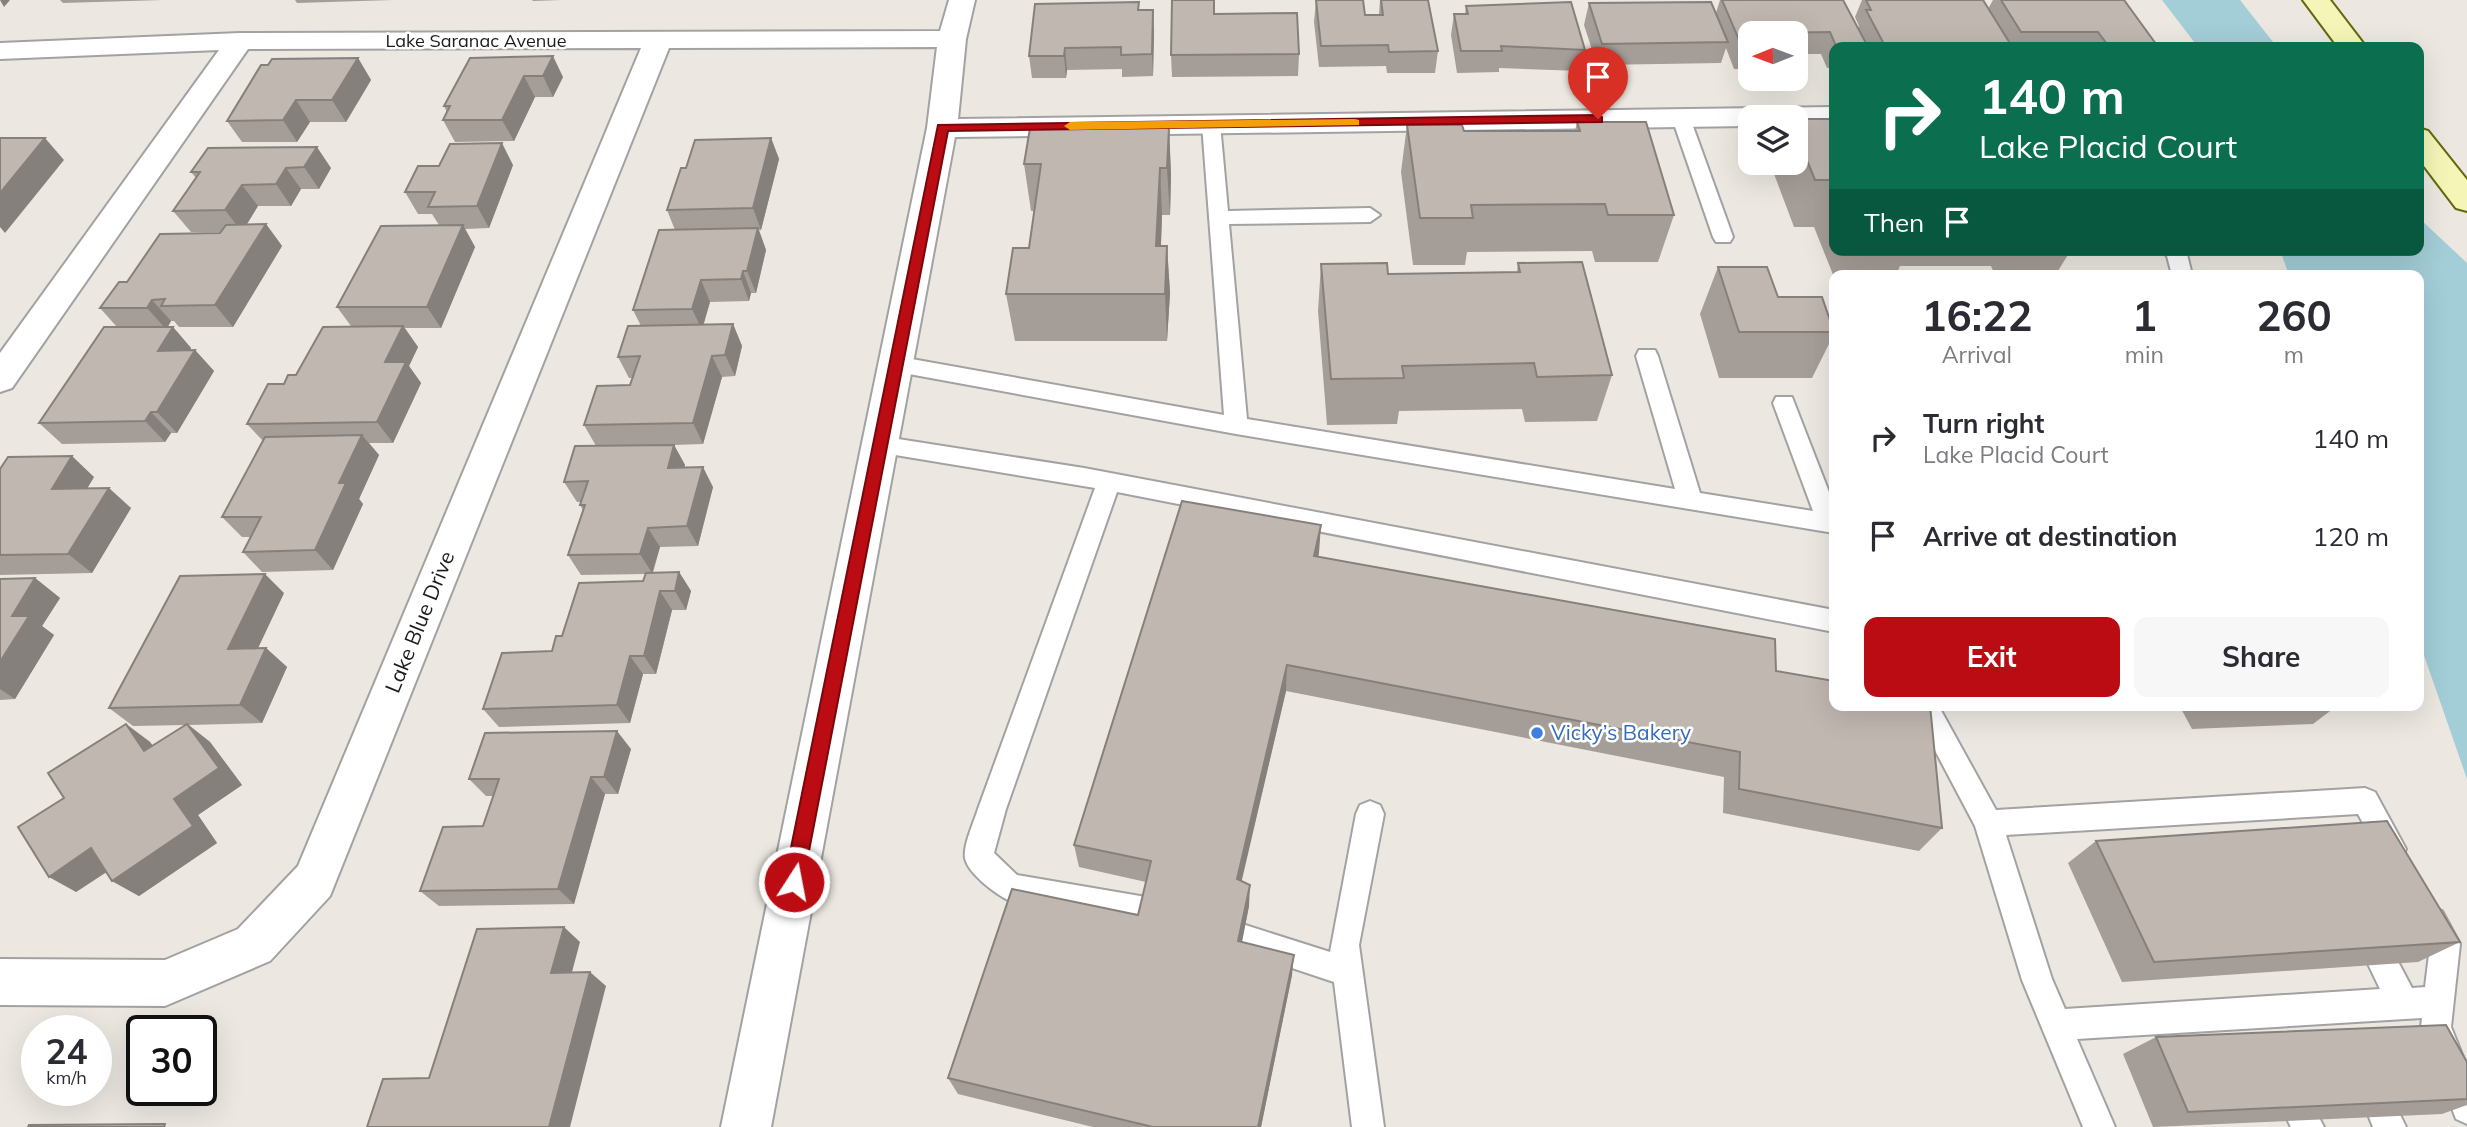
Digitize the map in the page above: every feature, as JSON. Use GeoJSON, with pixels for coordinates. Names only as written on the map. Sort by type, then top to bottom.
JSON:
{"type":"FeatureCollection","features":[{"type":"Feature","properties":{"kind":"street"},"geometry":{"type":"LineString","coordinates":[[746,1127],[942,128],[953,39],[962,0]]}},
{"type":"Feature","properties":{"kind":"street"},"geometry":{"type":"LineString","coordinates":[[2316,0],[2348,42]]}},
{"type":"Feature","properties":{"kind":"street","name":"Lake Saranac Avenue"},"geometry":{"type":"LineString","coordinates":[[0,51],[240,41],[953,39]]}},
{"type":"Feature","properties":{"kind":"street"},"geometry":{"type":"LineString","coordinates":[[0,379],[240,41]]}},
{"type":"Feature","properties":{"kind":"street","name":"Lake Blue Drive"},"geometry":{"type":"LineString","coordinates":[[0,982],[165,983],[254,945],[314,881],[659,41]]}},
{"type":"Feature","properties":{"kind":"street"},"geometry":{"type":"LineString","coordinates":[[1808,116],[1829,116]]}},
{"type":"Feature","properties":{"kind":"street"},"geometry":{"type":"LineString","coordinates":[[942,128],[1738,117]]}},
{"type":"Feature","properties":{"kind":"street"},"geometry":{"type":"LineString","coordinates":[[2424,145],[2467,201]]}},
{"type":"Feature","properties":{"kind":"lane"},"geometry":{"type":"LineString","coordinates":[[1681,118],[1723,236]]}},
{"type":"Feature","properties":{"kind":"lane"},"geometry":{"type":"LineString","coordinates":[[1211,124],[1236,426]]}},
{"type":"Feature","properties":{"kind":"lane"},"geometry":{"type":"LineString","coordinates":[[1219,218],[1370,215]]}},
{"type":"Feature","properties":{"kind":"lane"},"geometry":{"type":"LineString","coordinates":[[1647,356],[1690,500]]}},
{"type":"Feature","properties":{"kind":"lane"},"geometry":{"type":"LineString","coordinates":[[895,364],[1236,426],[1829,523]]}},
{"type":"Feature","properties":{"kind":"lane"},"geometry":{"type":"LineString","coordinates":[[1784,403],[1829,516]]}},
{"type":"Feature","properties":{"kind":"lane"},"geometry":{"type":"LineString","coordinates":[[879,445],[1109,482],[1829,620]]}},
{"type":"Feature","properties":{"kind":"lane"},"geometry":{"type":"LineString","coordinates":[[1109,482],[992,809],[979,858],[1010,887],[1146,911]]}},
{"type":"Feature","properties":{"kind":"lane"},"geometry":{"type":"LineString","coordinates":[[1927,711],[1988,823],[2036,980],[2099,1127]]}},
{"type":"Feature","properties":{"kind":"lane"},"geometry":{"type":"LineString","coordinates":[[1988,823],[2365,801],[2445,944],[2436,1027],[2467,1108]]}},
{"type":"Feature","properties":{"kind":"lane"},"geometry":{"type":"LineString","coordinates":[[2299,805],[2315,836]]}},
{"type":"Feature","properties":{"kind":"lane"},"geometry":{"type":"LineString","coordinates":[[1368,1127],[1344,944],[1370,814]]}},
{"type":"Feature","properties":{"kind":"lane"},"geometry":{"type":"LineString","coordinates":[[1242,938],[1348,972]]}},
{"type":"Feature","properties":{"kind":"lane"},"geometry":{"type":"LineString","coordinates":[[2383,964],[2404,1003]]}},
{"type":"Feature","properties":{"kind":"lane"},"geometry":{"type":"LineString","coordinates":[[2057,1025],[2172,1029],[2256,1024],[2327,1006],[2437,1002]]}},
{"type":"Feature","properties":{"kind":"lane"},"geometry":{"type":"LineString","coordinates":[[2327,1006],[2342,1035]]}},
{"type":"Feature","properties":{"kind":"water"},"geometry":{"type":"Polygon","coordinates":[[[2162,0],[2240,0],[2273,42],[2194,42],[2162,0]]]}},
{"type":"Feature","properties":{"kind":"water"},"geometry":{"type":"Polygon","coordinates":[[[2424,223],[2467,263],[2467,779],[2424,655],[2424,270],[2287,270],[2282,256],[2424,256],[2424,223]]]}},
{"type":"Feature","properties":{"kind":"building"},"geometry":{"type":"Polygon","coordinates":[[[1172,0],[1214,0],[1214,14],[1297,13],[1299,54],[1171,55],[1172,0]]]}},
{"type":"Feature","properties":{"kind":"building"},"geometry":{"type":"Polygon","coordinates":[[[1316,0],[1363,0],[1365,15],[1383,15],[1381,0],[1428,0],[1438,51],[1389,52],[1388,45],[1321,46],[1316,0]]]}},
{"type":"Feature","properties":{"kind":"building"},"geometry":{"type":"Polygon","coordinates":[[[1722,0],[1843,0],[1865,42],[1834,42],[1830,32],[1808,32],[1808,21],[1738,21],[1738,38],[1722,0]]]}},
{"type":"Feature","properties":{"kind":"building"},"geometry":{"type":"Polygon","coordinates":[[[1866,0],[1983,0],[2009,42],[1883,42],[1866,10],[1871,10],[1866,0]]]}},
{"type":"Feature","properties":{"kind":"building"},"geometry":{"type":"Polygon","coordinates":[[[2001,0],[2124,0],[2155,42],[2106,42],[2098,32],[2021,32],[2001,0]]]}},
{"type":"Feature","properties":{"kind":"building"},"geometry":{"type":"Polygon","coordinates":[[[1139,2],[1138,10],[1153,10],[1152,54],[1121,55],[1121,47],[1065,48],[1064,56],[1029,56],[1035,4],[1139,2]]]}},
{"type":"Feature","properties":{"kind":"building"},"geometry":{"type":"Polygon","coordinates":[[[1571,2],[1585,50],[1501,46],[1502,51],[1461,51],[1454,14],[1468,14],[1466,6],[1571,2]]]}},
{"type":"Feature","properties":{"kind":"building"},"geometry":{"type":"Polygon","coordinates":[[[1711,2],[1728,42],[1602,44],[1589,3],[1711,2]]]}},
{"type":"Feature","properties":{"kind":"building"},"geometry":{"type":"Polygon","coordinates":[[[553,56],[543,76],[524,76],[502,120],[443,120],[450,106],[444,106],[470,58],[553,56]]]}},
{"type":"Feature","properties":{"kind":"building"},"geometry":{"type":"Polygon","coordinates":[[[358,58],[332,100],[296,100],[283,120],[227,121],[261,65],[268,65],[272,59],[358,58]]]}},
{"type":"Feature","properties":{"kind":"building"},"geometry":{"type":"Polygon","coordinates":[[[1808,119],[1829,119],[1829,180],[1815,180],[1808,163],[1808,119]]]}},
{"type":"Feature","properties":{"kind":"building"},"geometry":{"type":"Polygon","coordinates":[[[1577,122],[1646,122],[1674,215],[1608,215],[1605,204],[1471,205],[1473,218],[1420,218],[1407,125],[1462,125],[1464,131],[1580,131],[1577,122]]]}},
{"type":"Feature","properties":{"kind":"building"},"geometry":{"type":"Polygon","coordinates":[[[1030,128],[1169,128],[1167,168],[1160,168],[1156,246],[1167,246],[1165,294],[1006,294],[1013,248],[1029,248],[1041,164],[1024,164],[1030,128]]]}},
{"type":"Feature","properties":{"kind":"building"},"geometry":{"type":"Polygon","coordinates":[[[0,138],[45,138],[0,193],[0,138]]]}},
{"type":"Feature","properties":{"kind":"building"},"geometry":{"type":"Polygon","coordinates":[[[771,138],[753,208],[667,210],[681,168],[686,168],[695,140],[771,138]]]}},
{"type":"Feature","properties":{"kind":"building"},"geometry":{"type":"Polygon","coordinates":[[[502,143],[477,206],[428,207],[435,192],[405,192],[418,166],[439,166],[450,144],[502,143]]]}},
{"type":"Feature","properties":{"kind":"building"},"geometry":{"type":"Polygon","coordinates":[[[317,147],[304,167],[286,168],[276,184],[242,185],[225,210],[173,211],[200,172],[191,172],[208,148],[317,147]]]}},
{"type":"Feature","properties":{"kind":"building"},"geometry":{"type":"Polygon","coordinates":[[[266,224],[215,305],[161,306],[165,299],[152,300],[147,308],[100,308],[119,282],[127,282],[160,234],[220,233],[226,225],[266,224]]]}},
{"type":"Feature","properties":{"kind":"building"},"geometry":{"type":"Polygon","coordinates":[[[463,225],[427,307],[337,307],[381,226],[463,225]]]}},
{"type":"Feature","properties":{"kind":"building"},"geometry":{"type":"Polygon","coordinates":[[[758,228],[747,271],[743,271],[741,279],[701,280],[692,309],[633,310],[659,230],[758,228]]]}},
{"type":"Feature","properties":{"kind":"building"},"geometry":{"type":"Polygon","coordinates":[[[1582,262],[1612,375],[1537,377],[1534,363],[1402,366],[1404,378],[1331,379],[1321,264],[1387,263],[1388,274],[1520,272],[1518,263],[1582,262]]]}},
{"type":"Feature","properties":{"kind":"building"},"geometry":{"type":"Polygon","coordinates":[[[1718,267],[1767,267],[1778,297],[1822,297],[1829,317],[1829,332],[1739,332],[1718,267]]]}},
{"type":"Feature","properties":{"kind":"building"},"geometry":{"type":"Polygon","coordinates":[[[733,324],[725,355],[712,356],[693,423],[584,425],[597,386],[630,385],[640,356],[618,357],[628,326],[733,324]]]}},
{"type":"Feature","properties":{"kind":"building"},"geometry":{"type":"Polygon","coordinates":[[[403,326],[385,362],[406,362],[377,422],[247,424],[268,384],[284,384],[288,375],[296,375],[323,327],[403,326]]]}},
{"type":"Feature","properties":{"kind":"building"},"geometry":{"type":"Polygon","coordinates":[[[104,327],[173,327],[158,351],[195,350],[157,412],[151,412],[145,421],[39,423],[104,327]]]}},
{"type":"Feature","properties":{"kind":"building"},"geometry":{"type":"Polygon","coordinates":[[[362,435],[339,483],[346,483],[315,550],[243,552],[261,517],[222,517],[265,437],[362,435]]]}},
{"type":"Feature","properties":{"kind":"building"},"geometry":{"type":"Polygon","coordinates":[[[674,445],[668,468],[703,467],[687,526],[648,528],[640,554],[568,555],[585,505],[580,505],[588,481],[564,482],[575,446],[674,445]]]}},
{"type":"Feature","properties":{"kind":"building"},"geometry":{"type":"Polygon","coordinates":[[[72,456],[52,489],[109,488],[68,554],[0,555],[0,469],[8,457],[72,456]]]}},
{"type":"Feature","properties":{"kind":"building"},"geometry":{"type":"Polygon","coordinates":[[[1182,501],[1321,525],[1314,556],[1775,639],[1776,671],[1829,680],[1829,711],[1931,711],[1942,828],[1739,789],[1740,752],[1287,665],[1237,879],[1250,885],[1238,941],[1294,955],[1258,1127],[1153,1127],[948,1078],[1012,889],[1138,915],[1151,861],[1074,845],[1182,501]]]}},
{"type":"Feature","properties":{"kind":"building"},"geometry":{"type":"Polygon","coordinates":[[[679,572],[675,591],[660,591],[644,656],[630,656],[617,705],[483,709],[502,653],[552,651],[556,636],[562,636],[579,583],[643,581],[646,573],[679,572]]]}},
{"type":"Feature","properties":{"kind":"building"},"geometry":{"type":"Polygon","coordinates":[[[265,574],[228,649],[266,648],[240,705],[109,708],[180,576],[265,574]]]}},
{"type":"Feature","properties":{"kind":"building"},"geometry":{"type":"Polygon","coordinates":[[[35,578],[12,616],[29,616],[0,662],[0,579],[35,578]]]}},
{"type":"Feature","properties":{"kind":"building"},"geometry":{"type":"Polygon","coordinates":[[[126,724],[144,751],[187,724],[219,768],[174,799],[193,826],[112,881],[91,848],[49,877],[18,827],[64,798],[48,773],[126,724]]]}},
{"type":"Feature","properties":{"kind":"building"},"geometry":{"type":"Polygon","coordinates":[[[617,731],[604,777],[591,777],[558,889],[420,891],[443,827],[483,826],[499,779],[469,779],[485,733],[617,731]]]}},
{"type":"Feature","properties":{"kind":"building"},"geometry":{"type":"Polygon","coordinates":[[[2387,821],[2460,942],[2154,962],[2096,841],[2387,821]]]}},
{"type":"Feature","properties":{"kind":"building"},"geometry":{"type":"Polygon","coordinates":[[[564,927],[551,973],[590,972],[549,1127],[367,1127],[383,1079],[429,1078],[477,929],[564,927]]]}},
{"type":"Feature","properties":{"kind":"building"},"geometry":{"type":"Polygon","coordinates":[[[2446,1025],[2467,1062],[2467,1099],[2188,1112],[2156,1037],[2446,1025]]]}},
{"type":"Feature","properties":{"kind":"building"},"geometry":{"type":"Polygon","coordinates":[[[165,1124],[164,1127],[28,1127],[29,1125],[165,1124]]]}},
{"type":"Feature","properties":{"kind":"slow traffic"},"geometry":{"type":"LineString","coordinates":[[1070,126],[1355,122]]}},
{"type":"Feature","properties":{"kind":"place","name":"Vicky’s Bakery"},"geometry":{"type":"Point","coordinates":[1537,733]}},
{"type":"Feature","properties":{"kind":"route"},"geometry":{"type":"LineString","coordinates":[[794,882],[942,128],[1598,119]]}}]}
